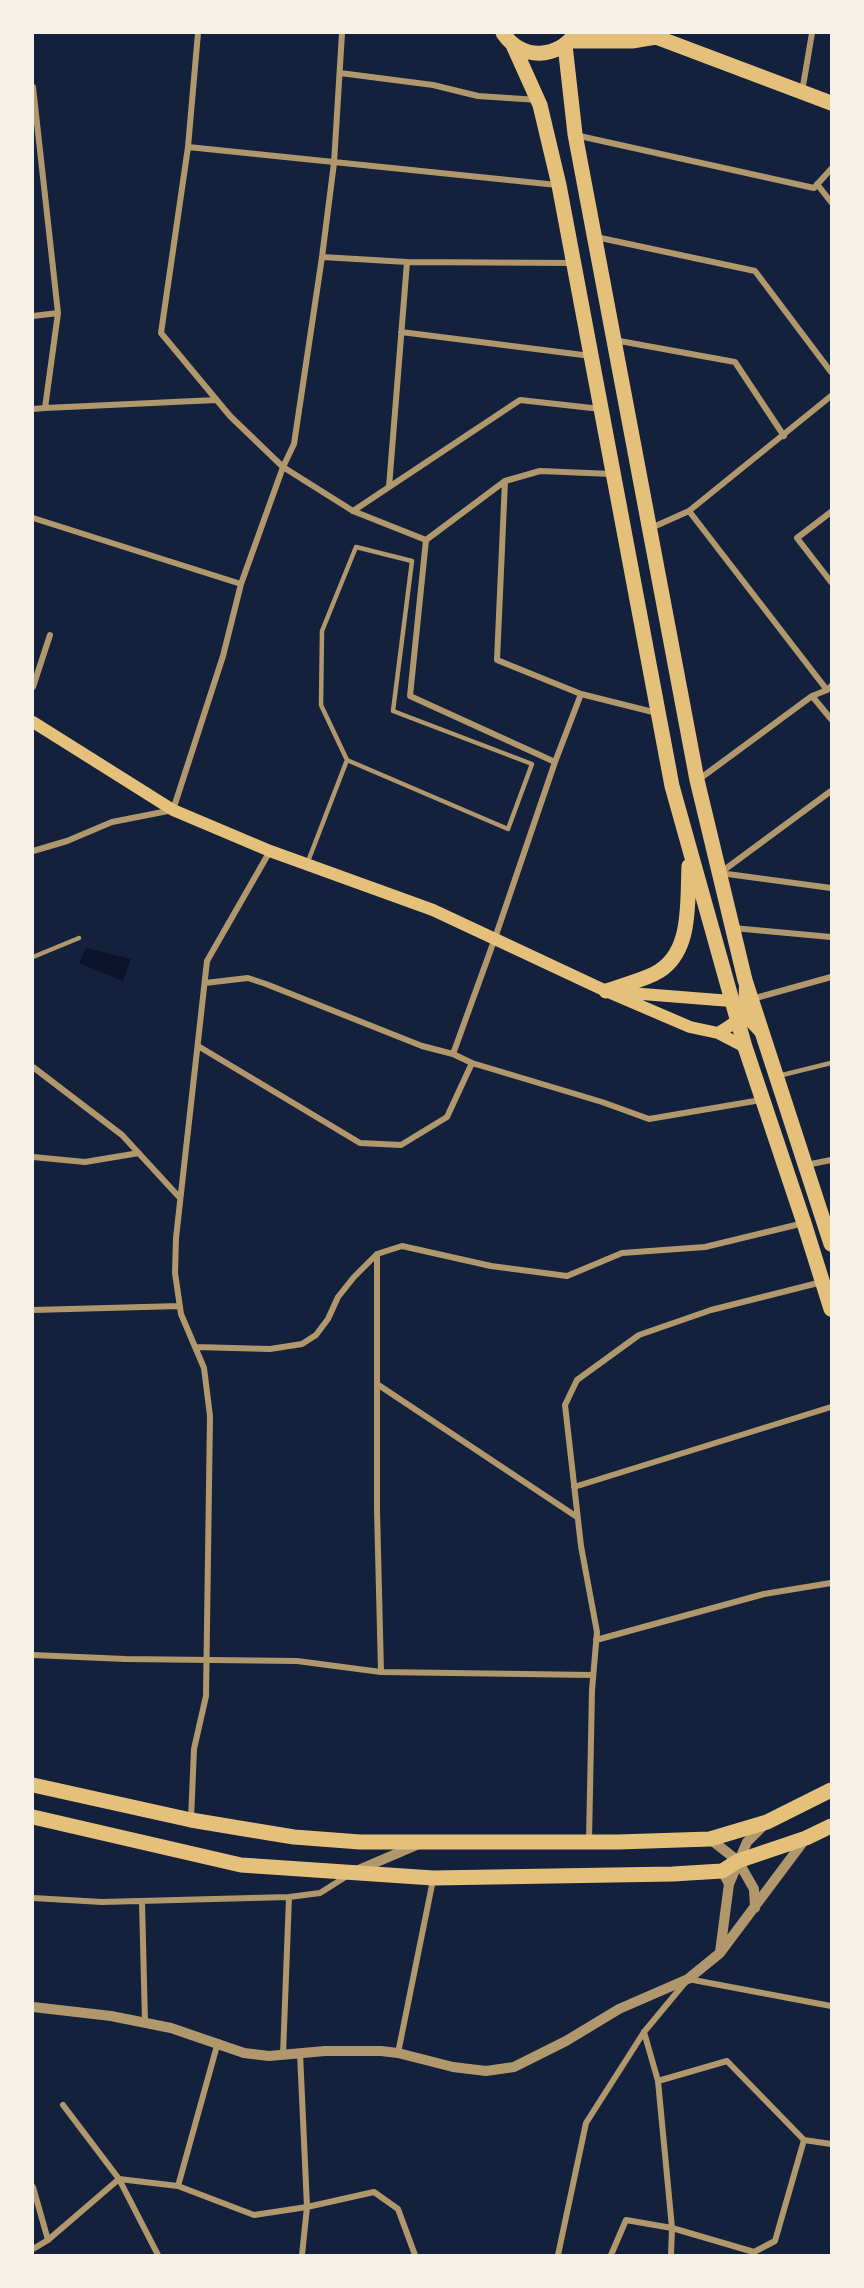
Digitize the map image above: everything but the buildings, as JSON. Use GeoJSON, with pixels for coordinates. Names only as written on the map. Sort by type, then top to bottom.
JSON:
{"type":"FeatureCollection","features":[{"type":"Feature","properties":{"kind":"main road"},"geometry":{"type":"LineString","coordinates":[[508,39],[524,51],[536,54],[548,53],[571,40],[632,41],[661,36],[831,103]]}},
{"type":"Feature","properties":{"kind":"main road"},"geometry":{"type":"LineString","coordinates":[[508,39],[538,100],[559,185],[672,786],[731,1001],[740,1018],[763,1034]]}},
{"type":"Feature","properties":{"kind":"main road"},"geometry":{"type":"LineString","coordinates":[[571,40],[575,134],[697,780],[745,980],[831,1244]]}},
{"type":"Feature","properties":{"kind":"main road"},"geometry":{"type":"LineString","coordinates":[[33,722],[174,810],[270,851],[433,910],[606,991],[690,1027],[718,1033],[745,1047]]}},
{"type":"Feature","properties":{"kind":"main road"},"geometry":{"type":"LineString","coordinates":[[606,991],[654,974],[666,967],[674,958],[683,940],[686,924],[690,854]]}},
{"type":"Feature","properties":{"kind":"main road"},"geometry":{"type":"LineString","coordinates":[[745,980],[740,1018],[745,1047],[831,1309]]}},
{"type":"Feature","properties":{"kind":"main road"},"geometry":{"type":"LineString","coordinates":[[606,991],[731,1001]]}},
{"type":"Feature","properties":{"kind":"main road"},"geometry":{"type":"LineString","coordinates":[[718,1033],[740,1018]]}},
{"type":"Feature","properties":{"kind":"main road"},"geometry":{"type":"LineString","coordinates":[[33,1785],[191,1820],[294,1837],[360,1842],[589,1842],[710,1839],[767,1822],[831,1790]]}},
{"type":"Feature","properties":{"kind":"main road"},"geometry":{"type":"LineString","coordinates":[[33,1817],[241,1865],[433,1878],[673,1874],[725,1878],[738,1861],[806,1838],[831,1826]]}},
{"type":"Feature","properties":{"kind":"street"},"geometry":{"type":"LineString","coordinates":[[198,33],[188,147],[161,333],[230,416],[283,467],[353,511],[426,540]]}},
{"type":"Feature","properties":{"kind":"street"},"geometry":{"type":"LineString","coordinates":[[33,851],[112,822],[174,810],[223,656],[242,584],[283,467],[294,444],[334,163],[342,33]]}},
{"type":"Feature","properties":{"kind":"street"},"geometry":{"type":"LineString","coordinates":[[802,93],[812,33]]}},
{"type":"Feature","properties":{"kind":"street"},"geometry":{"type":"LineString","coordinates":[[340,73],[433,86],[478,96],[538,100]]}},
{"type":"Feature","properties":{"kind":"street"},"geometry":{"type":"LineString","coordinates":[[33,87],[58,313],[45,408]]}},
{"type":"Feature","properties":{"kind":"street"},"geometry":{"type":"LineString","coordinates":[[575,134],[814,188],[831,169]]}},
{"type":"Feature","properties":{"kind":"street"},"geometry":{"type":"LineString","coordinates":[[188,147],[559,185]]}},
{"type":"Feature","properties":{"kind":"street"},"geometry":{"type":"LineString","coordinates":[[817,184],[831,202]]}},
{"type":"Feature","properties":{"kind":"street"},"geometry":{"type":"LineString","coordinates":[[593,236],[755,271],[831,372]]}},
{"type":"Feature","properties":{"kind":"street"},"geometry":{"type":"LineString","coordinates":[[322,257],[406,262],[574,263]]}},
{"type":"Feature","properties":{"kind":"street"},"geometry":{"type":"LineString","coordinates":[[389,487],[406,262]]}},
{"type":"Feature","properties":{"kind":"street"},"geometry":{"type":"LineString","coordinates":[[33,316],[58,313]]}},
{"type":"Feature","properties":{"kind":"street"},"geometry":{"type":"LineString","coordinates":[[401,332],[592,356]]}},
{"type":"Feature","properties":{"kind":"street"},"geometry":{"type":"LineString","coordinates":[[612,339],[735,362],[784,436]]}},
{"type":"Feature","properties":{"kind":"street"},"geometry":{"type":"LineString","coordinates":[[651,528],[688,511],[831,396]]}},
{"type":"Feature","properties":{"kind":"street"},"geometry":{"type":"LineString","coordinates":[[33,409],[216,400]]}},
{"type":"Feature","properties":{"kind":"street"},"geometry":{"type":"LineString","coordinates":[[353,511],[520,400],[602,409]]}},
{"type":"Feature","properties":{"kind":"street"},"geometry":{"type":"LineString","coordinates":[[555,762],[410,696],[426,540],[505,482],[540,471],[614,474]]}},
{"type":"Feature","properties":{"kind":"street"},"geometry":{"type":"LineString","coordinates":[[505,482],[497,660],[581,693],[658,714]]}},
{"type":"Feature","properties":{"kind":"street"},"geometry":{"type":"LineString","coordinates":[[688,511],[829,688],[813,696],[697,780]]}},
{"type":"Feature","properties":{"kind":"street"},"geometry":{"type":"LineString","coordinates":[[831,512],[797,538],[831,582]]}},
{"type":"Feature","properties":{"kind":"street"},"geometry":{"type":"LineString","coordinates":[[33,518],[242,584]]}},
{"type":"Feature","properties":{"kind":"street"},"geometry":{"type":"LineString","coordinates":[[33,687],[50,635]]}},
{"type":"Feature","properties":{"kind":"street"},"geometry":{"type":"LineString","coordinates":[[453,1054],[581,693]]}},
{"type":"Feature","properties":{"kind":"street"},"geometry":{"type":"LineString","coordinates":[[813,696],[831,719]]}},
{"type":"Feature","properties":{"kind":"street"},"geometry":{"type":"LineString","coordinates":[[720,873],[831,791]]}},
{"type":"Feature","properties":{"kind":"street"},"geometry":{"type":"LineString","coordinates":[[191,1820],[194,1749],[206,1696],[210,1416],[204,1368],[180,1306],[175,1273],[180,1198],[207,961],[270,851]]}},
{"type":"Feature","properties":{"kind":"street"},"geometry":{"type":"LineString","coordinates":[[720,873],[831,888]]}},
{"type":"Feature","properties":{"kind":"street"},"geometry":{"type":"LineString","coordinates":[[732,927],[831,937]]}},
{"type":"Feature","properties":{"kind":"street"},"geometry":{"type":"LineString","coordinates":[[205,983],[248,978],[422,1046],[453,1054],[472,1063],[602,1102],[649,1119],[761,1100]]}},
{"type":"Feature","properties":{"kind":"street"},"geometry":{"type":"LineString","coordinates":[[751,999],[831,978]]}},
{"type":"Feature","properties":{"kind":"street"},"geometry":{"type":"LineString","coordinates":[[198,1046],[360,1143],[401,1145],[447,1118],[472,1063]]}},
{"type":"Feature","properties":{"kind":"street"},"geometry":{"type":"LineString","coordinates":[[33,1066],[122,1135],[180,1198]]}},
{"type":"Feature","properties":{"kind":"street"},"geometry":{"type":"LineString","coordinates":[[33,1157],[85,1162],[139,1153]]}},
{"type":"Feature","properties":{"kind":"street"},"geometry":{"type":"LineString","coordinates":[[806,1165],[831,1160]]}},
{"type":"Feature","properties":{"kind":"street"},"geometry":{"type":"LineString","coordinates":[[195,1347],[270,1349],[302,1344],[316,1335],[328,1319],[338,1297],[377,1254],[402,1246],[491,1266],[567,1276],[622,1253],[705,1247],[804,1223]]}},
{"type":"Feature","properties":{"kind":"street"},"geometry":{"type":"LineString","coordinates":[[377,1254],[377,1510],[381,1672]]}},
{"type":"Feature","properties":{"kind":"street"},"geometry":{"type":"LineString","coordinates":[[589,1842],[593,1675],[597,1632],[577,1517],[565,1405],[577,1380],[639,1335],[711,1310],[823,1281]]}},
{"type":"Feature","properties":{"kind":"street"},"geometry":{"type":"LineString","coordinates":[[33,1311],[180,1306]]}},
{"type":"Feature","properties":{"kind":"street"},"geometry":{"type":"LineString","coordinates":[[377,1384],[577,1517]]}},
{"type":"Feature","properties":{"kind":"street"},"geometry":{"type":"LineString","coordinates":[[574,1487],[831,1407]]}},
{"type":"Feature","properties":{"kind":"street"},"geometry":{"type":"LineString","coordinates":[[596,1640],[764,1594],[831,1583]]}},
{"type":"Feature","properties":{"kind":"street"},"geometry":{"type":"LineString","coordinates":[[33,1655],[206,1661],[297,1661],[381,1672],[593,1675]]}},
{"type":"Feature","properties":{"kind":"street"},"geometry":{"type":"LineString","coordinates":[[738,1861],[747,1842],[767,1822]]}},
{"type":"Feature","properties":{"kind":"street"},"geometry":{"type":"LineString","coordinates":[[558,2255],[586,2123],[644,2032],[688,1979],[720,1953],[806,1838]]}},
{"type":"Feature","properties":{"kind":"street"},"geometry":{"type":"LineString","coordinates":[[710,1839],[738,1861],[754,1889],[755,1908]]}},
{"type":"Feature","properties":{"kind":"street"},"geometry":{"type":"LineString","coordinates":[[33,1898],[142,1902],[289,1897],[320,1893],[350,1874],[425,1842]]}},
{"type":"Feature","properties":{"kind":"street"},"geometry":{"type":"LineString","coordinates":[[398,2053],[433,1878]]}},
{"type":"Feature","properties":{"kind":"street"},"geometry":{"type":"LineString","coordinates":[[720,1953],[725,1878]]}},
{"type":"Feature","properties":{"kind":"street"},"geometry":{"type":"LineString","coordinates":[[283,2055],[289,1897]]}},
{"type":"Feature","properties":{"kind":"street"},"geometry":{"type":"LineString","coordinates":[[142,1902],[145,2022]]}},
{"type":"Feature","properties":{"kind":"street"},"geometry":{"type":"LineString","coordinates":[[33,2007],[145,2022],[218,2042],[244,2053],[269,2056],[325,2051],[398,2053],[453,2067],[486,2071],[514,2067],[566,2041],[619,2009],[688,1979],[831,2006]]}},
{"type":"Feature","properties":{"kind":"street"},"geometry":{"type":"LineString","coordinates":[[644,2032],[658,2081],[672,2228],[671,2255]]}},
{"type":"Feature","properties":{"kind":"street"},"geometry":{"type":"LineString","coordinates":[[178,2186],[218,2042]]}},
{"type":"Feature","properties":{"kind":"street"},"geometry":{"type":"LineString","coordinates":[[300,2053],[307,2207],[302,2255]]}},
{"type":"Feature","properties":{"kind":"street"},"geometry":{"type":"LineString","coordinates":[[658,2081],[727,2061],[804,2140],[831,2144]]}},
{"type":"Feature","properties":{"kind":"street"},"geometry":{"type":"LineString","coordinates":[[63,2105],[119,2179],[158,2255]]}},
{"type":"Feature","properties":{"kind":"street"},"geometry":{"type":"LineString","coordinates":[[611,2255],[626,2220],[672,2228],[754,2252],[776,2241],[804,2140]]}},
{"type":"Feature","properties":{"kind":"street"},"geometry":{"type":"LineString","coordinates":[[33,2249],[48,2240],[119,2179],[178,2186],[254,2215],[307,2207],[374,2192],[398,2210],[415,2255]]}},
{"type":"Feature","properties":{"kind":"street"},"geometry":{"type":"LineString","coordinates":[[33,2187],[48,2240]]}},
{"type":"Feature","properties":{"kind":"lane"},"geometry":{"type":"LineString","coordinates":[[307,864],[347,760],[321,705],[322,631],[356,547],[412,561],[393,711],[532,765],[508,829],[347,760]]}},
{"type":"Feature","properties":{"kind":"lane"},"geometry":{"type":"LineString","coordinates":[[33,957],[79,938]]}},
{"type":"Feature","properties":{"kind":"lane"},"geometry":{"type":"LineString","coordinates":[[776,1076],[831,1063]]}},
{"type":"Feature","properties":{"kind":"water"},"geometry":{"type":"Polygon","coordinates":[[[86,948],[131,959],[123,981],[79,963],[86,948]]]}}]}
